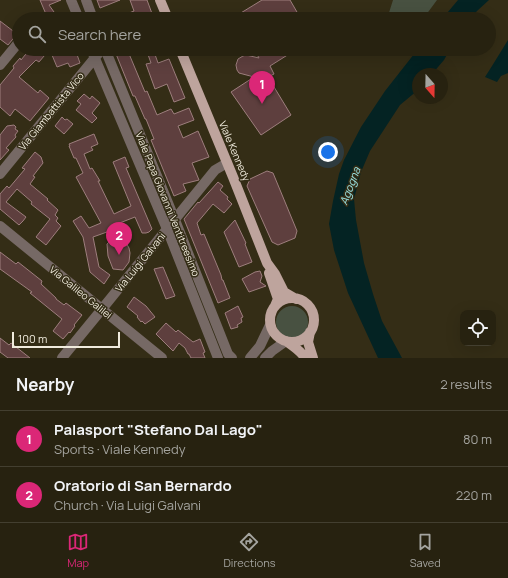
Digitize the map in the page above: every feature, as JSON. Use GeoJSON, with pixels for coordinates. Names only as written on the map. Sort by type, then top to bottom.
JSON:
{"type":"FeatureCollection","features":[{"type":"Feature","properties":{"kind":"main road"},"geometry":{"type":"LineString","coordinates":[[160,0],[165,12]]}},
{"type":"Feature","properties":{"kind":"main road","name":"Viale Kennedy"},"geometry":{"type":"LineString","coordinates":[[183,56],[267,263]]}},
{"type":"Feature","properties":{"kind":"main road"},"geometry":{"type":"LineString","coordinates":[[267,263],[275,274],[284,292],[308,305],[312,311],[314,318],[308,342],[313,358]]}},
{"type":"Feature","properties":{"kind":"main road"},"geometry":{"type":"LineString","coordinates":[[267,263],[269,276],[278,299],[270,318],[270,325],[277,336],[294,346],[303,354],[305,358]]}},
{"type":"Feature","properties":{"kind":"main road"},"geometry":{"type":"LineString","coordinates":[[275,306],[281,301],[296,299]]}},
{"type":"Feature","properties":{"kind":"main road"},"geometry":{"type":"LineString","coordinates":[[286,341],[300,341],[310,332]]}},
{"type":"Feature","properties":{"kind":"street"},"geometry":{"type":"LineString","coordinates":[[71,0],[76,12]]}},
{"type":"Feature","properties":{"kind":"street"},"geometry":{"type":"LineString","coordinates":[[86,0],[90,12]]}},
{"type":"Feature","properties":{"kind":"street"},"geometry":{"type":"LineString","coordinates":[[0,65],[12,50]]}},
{"type":"Feature","properties":{"kind":"street","name":"Via Giambattista Vico"},"geometry":{"type":"LineString","coordinates":[[0,174],[91,56]]}},
{"type":"Feature","properties":{"kind":"street","name":"Viale Papa Giovanni Ventitreesimo"},"geometry":{"type":"LineString","coordinates":[[94,56],[167,229],[218,358]]}},
{"type":"Feature","properties":{"kind":"street","name":"Viale Papa Giovanni Ventitreesimo"},"geometry":{"type":"LineString","coordinates":[[106,56],[228,354],[232,358]]}},
{"type":"Feature","properties":{"kind":"street","name":"Via Luigi Galvani"},"geometry":{"type":"LineString","coordinates":[[62,358],[215,170],[227,163]]}},
{"type":"Feature","properties":{"kind":"street","name":"Via Galileo Galilei"},"geometry":{"type":"LineString","coordinates":[[0,226],[152,358]]}},
{"type":"Feature","properties":{"kind":"street","name":"Via Galileo Galilei"},"geometry":{"type":"LineString","coordinates":[[0,235],[162,358]]}},
{"type":"Feature","properties":{"kind":"street"},"geometry":{"type":"LineString","coordinates":[[250,358],[260,346],[270,325]]}},
{"type":"Feature","properties":{"kind":"street"},"geometry":{"type":"LineString","coordinates":[[265,358],[286,341]]}},
{"type":"Feature","properties":{"kind":"green space"},"geometry":{"type":"Polygon","coordinates":[[[393,0],[437,0],[428,12],[389,12],[393,0]]]}},
{"type":"Feature","properties":{"kind":"green space"},"geometry":{"type":"Polygon","coordinates":[[[289,306],[295,306],[304,310],[308,322],[304,334],[295,338],[289,338],[280,334],[276,325],[276,319],[280,310],[289,306]]]}},
{"type":"Feature","properties":{"kind":"water"},"geometry":{"type":"Polygon","coordinates":[[[458,0],[489,0],[476,12],[448,12],[458,0]]]}},
{"type":"Feature","properties":{"kind":"water"},"geometry":{"type":"Polygon","coordinates":[[[508,40],[508,73],[501,76],[497,82],[485,77],[492,66],[508,40]]]}},
{"type":"Feature","properties":{"kind":"water","name":"Agogna"},"geometry":{"type":"Polygon","coordinates":[[[412,56],[446,56],[437,68],[412,68],[412,95],[400,105],[370,151],[361,172],[354,199],[356,220],[364,263],[373,294],[382,321],[402,358],[378,358],[348,293],[334,250],[329,224],[339,174],[344,160],[361,127],[385,91],[412,56]]]}},
{"type":"Feature","properties":{"kind":"building"},"geometry":{"type":"Polygon","coordinates":[[[40,0],[61,0],[49,5],[54,12],[45,12],[40,0]]]}},
{"type":"Feature","properties":{"kind":"building"},"geometry":{"type":"Polygon","coordinates":[[[97,0],[120,0],[100,8],[97,0]]]}},
{"type":"Feature","properties":{"kind":"building"},"geometry":{"type":"Polygon","coordinates":[[[130,0],[147,0],[151,12],[132,12],[134,11],[130,0]]]}},
{"type":"Feature","properties":{"kind":"building"},"geometry":{"type":"Polygon","coordinates":[[[262,0],[290,0],[297,12],[242,12],[262,0]]]}},
{"type":"Feature","properties":{"kind":"building"},"geometry":{"type":"Polygon","coordinates":[[[0,21],[12,30],[12,40],[8,45],[0,39],[0,21]]]}},
{"type":"Feature","properties":{"kind":"building"},"geometry":{"type":"Polygon","coordinates":[[[24,56],[44,56],[39,62],[36,60],[19,77],[38,93],[40,90],[49,98],[30,121],[15,109],[10,116],[0,107],[0,85],[14,68],[13,66],[20,58],[21,60],[24,56]]]}},
{"type":"Feature","properties":{"kind":"building"},"geometry":{"type":"Polygon","coordinates":[[[52,56],[78,56],[80,63],[70,67],[68,63],[57,67],[52,56]]]}},
{"type":"Feature","properties":{"kind":"building"},"geometry":{"type":"Polygon","coordinates":[[[117,56],[130,56],[145,92],[147,91],[157,115],[171,109],[174,114],[189,108],[194,120],[178,126],[183,138],[198,131],[209,157],[192,163],[199,180],[183,184],[186,191],[174,196],[151,140],[154,139],[146,119],[135,96],[133,96],[117,56]]]}},
{"type":"Feature","properties":{"kind":"building"},"geometry":{"type":"Polygon","coordinates":[[[148,56],[156,56],[158,63],[169,59],[185,98],[174,102],[167,84],[155,89],[146,64],[151,63],[148,56]]]}},
{"type":"Feature","properties":{"kind":"building"},"geometry":{"type":"Polygon","coordinates":[[[243,56],[259,58],[258,56],[286,56],[270,66],[274,74],[268,77],[291,115],[261,135],[231,92],[254,77],[239,73],[236,65],[238,59],[243,56]]]}},
{"type":"Feature","properties":{"kind":"building"},"geometry":{"type":"Polygon","coordinates":[[[84,94],[90,99],[92,96],[100,103],[92,113],[97,118],[92,123],[76,110],[81,104],[77,101],[84,94]]]}},
{"type":"Feature","properties":{"kind":"building"},"geometry":{"type":"Polygon","coordinates":[[[62,117],[73,124],[64,134],[55,126],[62,117]]]}},
{"type":"Feature","properties":{"kind":"building"},"geometry":{"type":"Polygon","coordinates":[[[14,125],[16,127],[15,129],[18,131],[15,135],[16,137],[6,148],[9,150],[0,160],[0,135],[7,126],[14,125]]]}},
{"type":"Feature","properties":{"kind":"building"},"geometry":{"type":"Polygon","coordinates":[[[94,134],[98,144],[91,147],[93,150],[84,154],[90,169],[92,168],[100,181],[98,181],[114,214],[131,206],[113,162],[125,157],[129,167],[126,168],[152,229],[149,232],[142,233],[135,217],[117,224],[130,253],[129,262],[123,270],[113,269],[108,256],[107,244],[111,240],[107,232],[93,237],[99,267],[110,275],[104,284],[90,272],[83,237],[73,221],[81,216],[89,228],[101,223],[76,177],[83,173],[69,146],[69,144],[94,134]]]}},
{"type":"Feature","properties":{"kind":"building"},"geometry":{"type":"Polygon","coordinates":[[[35,152],[41,157],[43,163],[33,176],[35,177],[30,184],[48,199],[47,200],[58,210],[55,215],[58,218],[56,221],[61,226],[46,245],[36,237],[50,219],[31,204],[32,202],[17,189],[6,202],[26,217],[23,221],[19,225],[0,209],[0,194],[7,186],[9,188],[25,169],[22,168],[35,152]]]}},
{"type":"Feature","properties":{"kind":"building"},"geometry":{"type":"Polygon","coordinates":[[[267,171],[273,173],[297,231],[295,238],[278,245],[272,242],[247,186],[250,179],[267,171]]]}},
{"type":"Feature","properties":{"kind":"building"},"geometry":{"type":"Polygon","coordinates":[[[218,182],[223,186],[220,190],[228,197],[227,199],[232,204],[224,213],[213,204],[197,223],[201,235],[204,234],[230,298],[218,303],[184,219],[218,182]]]}},
{"type":"Feature","properties":{"kind":"building"},"geometry":{"type":"Polygon","coordinates":[[[235,220],[246,243],[245,244],[252,262],[239,267],[224,232],[235,220]]]}},
{"type":"Feature","properties":{"kind":"building"},"geometry":{"type":"Polygon","coordinates":[[[0,252],[16,264],[18,262],[42,281],[41,284],[56,299],[64,305],[66,303],[82,315],[70,333],[69,332],[63,339],[53,331],[62,319],[30,293],[32,292],[0,269],[0,252]]]}},
{"type":"Feature","properties":{"kind":"building"},"geometry":{"type":"Polygon","coordinates":[[[163,267],[175,296],[166,299],[154,269],[163,267]]]}},
{"type":"Feature","properties":{"kind":"building"},"geometry":{"type":"Polygon","coordinates":[[[260,271],[262,276],[260,282],[266,286],[249,292],[242,279],[260,271]]]}},
{"type":"Feature","properties":{"kind":"building"},"geometry":{"type":"Polygon","coordinates":[[[134,297],[146,306],[155,317],[145,324],[142,321],[141,322],[137,317],[138,316],[127,307],[134,297]]]}},
{"type":"Feature","properties":{"kind":"building"},"geometry":{"type":"Polygon","coordinates":[[[238,306],[243,317],[241,318],[242,322],[237,325],[238,327],[231,329],[225,313],[238,306]]]}},
{"type":"Feature","properties":{"kind":"building"},"geometry":{"type":"Polygon","coordinates":[[[166,323],[176,332],[178,330],[193,342],[200,339],[205,352],[203,353],[205,358],[191,358],[185,348],[179,343],[173,351],[156,334],[166,323]]]}},
{"type":"Feature","properties":{"kind":"building"},"geometry":{"type":"Polygon","coordinates":[[[0,338],[9,345],[11,343],[30,358],[8,358],[0,352],[0,338]]]}},
{"type":"Feature","properties":{"kind":"place","name":"Palasport \"Stefano Dal Lago\""},"geometry":{"type":"Point","coordinates":[262,104]}},
{"type":"Feature","properties":{"kind":"place","name":"Oratorio di San Bernardo"},"geometry":{"type":"Point","coordinates":[119,255]}}]}
